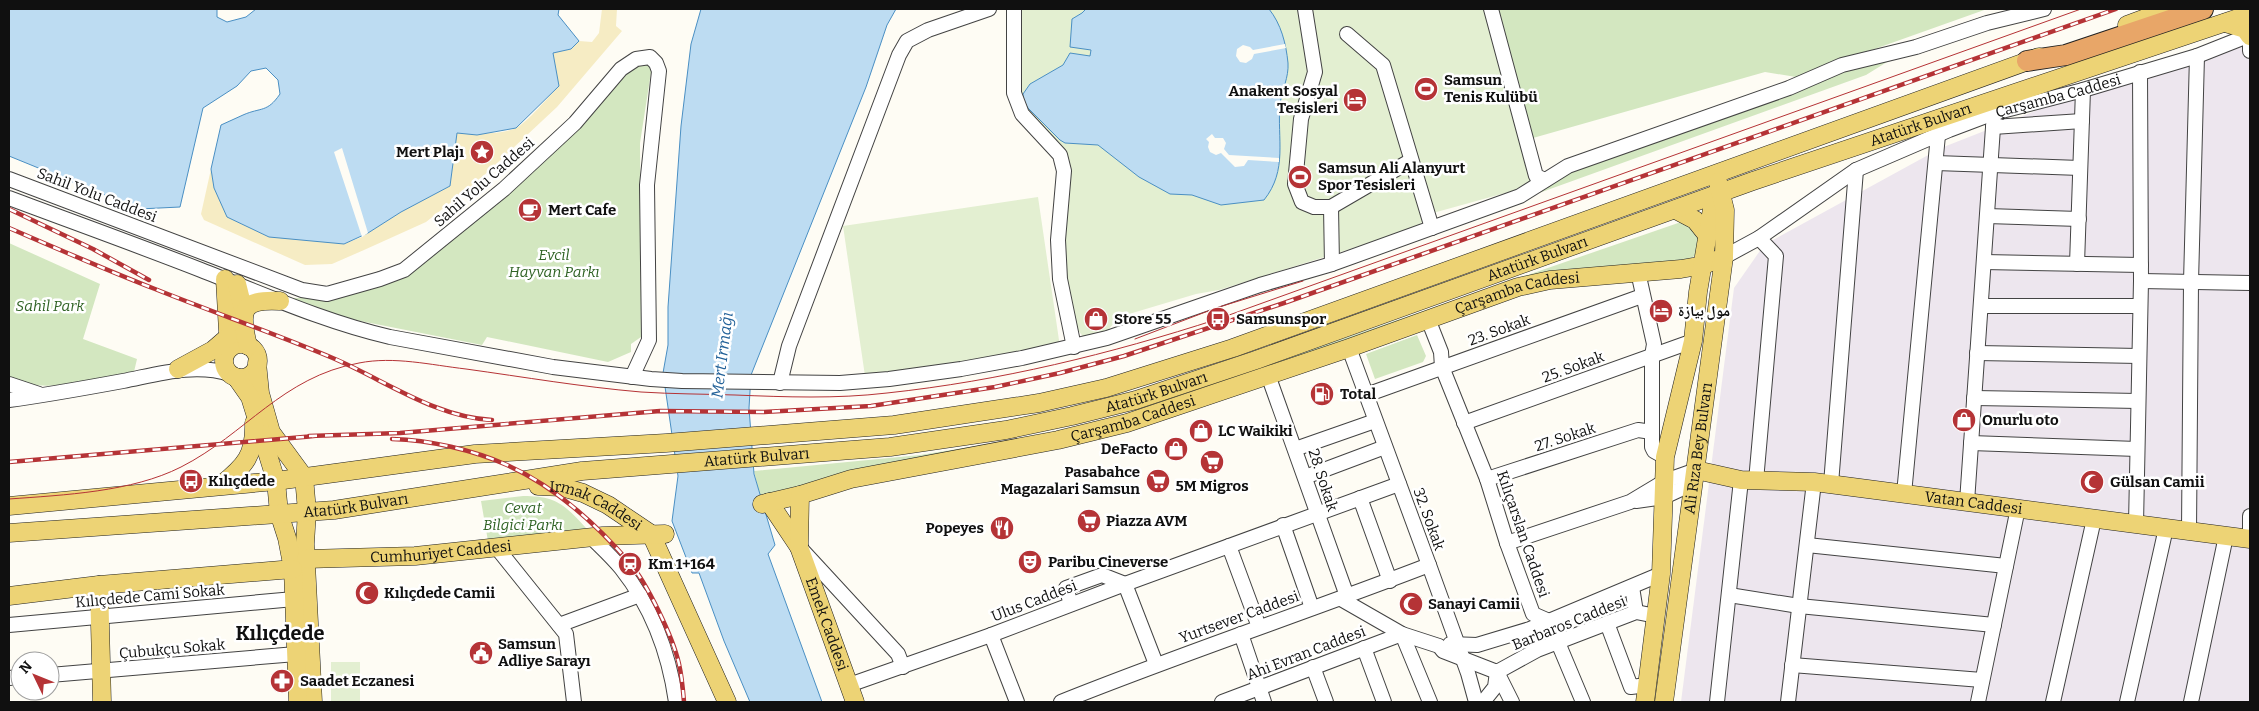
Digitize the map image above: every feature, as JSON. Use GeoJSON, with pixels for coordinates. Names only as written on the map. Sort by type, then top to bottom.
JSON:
{"type":"FeatureCollection","features":[{"type":"Feature","properties":{"kind":"highway"},"geometry":{"type":"LineString","coordinates":[[2027,62],[2066,55],[2203,9]]}},
{"type":"Feature","properties":{"kind":"main road","name":"Atatürk Bulvarı"},"geometry":{"type":"LineString","coordinates":[[9,506],[276,481],[475,454],[666,443],[894,425],[1038,403],[1106,388],[1233,348],[2170,9]]}},
{"type":"Feature","properties":{"kind":"main road","name":"Atatürk Bulvarı"},"geometry":{"type":"LineString","coordinates":[[9,533],[334,510],[582,471],[890,447],[996,431],[1072,416],[1136,400],[1256,360],[1720,193],[2250,14]]}},
{"type":"Feature","properties":{"kind":"main road"},"geometry":{"type":"LineString","coordinates":[[2226,23],[2244,29],[2250,35]]}},
{"type":"Feature","properties":{"kind":"main road","name":"Ali Rıza Bey Bulvarı"},"geometry":{"type":"LineString","coordinates":[[1664,702],[1724,257],[1725,210],[1716,174]]}},
{"type":"Feature","properties":{"kind":"main road","name":"Ali Rıza Bey Bulvarı"},"geometry":{"type":"LineString","coordinates":[[1646,694],[1661,574],[1664,457],[1693,341],[1698,292],[1712,209],[1720,193]]}},
{"type":"Feature","properties":{"kind":"main road"},"geometry":{"type":"LineString","coordinates":[[1676,210],[1695,220],[1707,236]]}},
{"type":"Feature","properties":{"kind":"main road","name":"Çarşamba Caddesi"},"geometry":{"type":"LineString","coordinates":[[765,503],[800,495],[851,479],[1058,440],[1127,423],[1349,348],[1518,286],[1550,280],[1704,265],[1724,257]]}},
{"type":"Feature","properties":{"kind":"main road"},"geometry":{"type":"LineString","coordinates":[[231,282],[244,312]]}},
{"type":"Feature","properties":{"kind":"main road"},"geometry":{"type":"LineString","coordinates":[[231,282],[228,343],[224,366],[250,397],[254,415],[276,481],[279,514],[299,564],[313,702]]}},
{"type":"Feature","properties":{"kind":"main road"},"geometry":{"type":"LineString","coordinates":[[280,301],[256,302],[244,312],[242,322],[248,346],[256,353],[260,393],[271,432],[304,477],[307,511],[294,598],[298,702]]}},
{"type":"Feature","properties":{"kind":"main road"},"geometry":{"type":"LineString","coordinates":[[178,369],[228,343],[248,346]]}},
{"type":"Feature","properties":{"kind":"main road"},"geometry":{"type":"LineString","coordinates":[[233,376],[250,375],[257,363]]}},
{"type":"Feature","properties":{"kind":"main road"},"geometry":{"type":"LineString","coordinates":[[221,485],[245,464],[251,453],[254,415]]}},
{"type":"Feature","properties":{"kind":"main road","name":"Vatan Caddesi"},"geometry":{"type":"LineString","coordinates":[[1695,476],[1823,483],[2250,539]]}},
{"type":"Feature","properties":{"kind":"main road","name":"Irmak Caddesi"},"geometry":{"type":"LineString","coordinates":[[504,484],[562,487],[608,505],[658,534],[726,702]]}},
{"type":"Feature","properties":{"kind":"main road","name":"Emek Caddesi"},"geometry":{"type":"LineString","coordinates":[[799,547],[800,495]]}},
{"type":"Feature","properties":{"kind":"main road","name":"Emek Caddesi"},"geometry":{"type":"LineString","coordinates":[[765,503],[799,547],[855,702]]}},
{"type":"Feature","properties":{"kind":"main road","name":"Cumhuriyet Caddesi"},"geometry":{"type":"LineString","coordinates":[[9,596],[299,564],[415,556],[591,537],[658,534]]}},
{"type":"Feature","properties":{"kind":"main road"},"geometry":{"type":"LineString","coordinates":[[99,585],[102,702]]}},
{"type":"Feature","properties":{"kind":"street"},"geometry":{"type":"LineString","coordinates":[[775,383],[907,41],[928,30],[989,9]]}},
{"type":"Feature","properties":{"kind":"street"},"geometry":{"type":"LineString","coordinates":[[1014,9],[1014,93],[1022,114],[1060,155],[1064,171],[1058,240],[1060,279],[1074,348]]}},
{"type":"Feature","properties":{"kind":"street"},"geometry":{"type":"LineString","coordinates":[[1305,9],[1314,72],[1301,118],[1295,184],[1302,202],[1314,207],[1331,206],[1410,161]]}},
{"type":"Feature","properties":{"kind":"street"},"geometry":{"type":"LineString","coordinates":[[1491,9],[1536,176],[1544,180]]}},
{"type":"Feature","properties":{"kind":"street"},"geometry":{"type":"LineString","coordinates":[[9,198],[280,301],[368,332],[390,337],[553,367],[651,380],[840,383],[889,379],[961,369],[1074,348],[1107,338],[1266,283],[1305,274],[1520,196],[1568,166],[1788,88],[1842,65],[1916,48],[1987,23],[2041,9]]}},
{"type":"Feature","properties":{"kind":"street"},"geometry":{"type":"LineString","coordinates":[[1347,34],[1382,65],[1432,228]]}},
{"type":"Feature","properties":{"kind":"street"},"geometry":{"type":"LineString","coordinates":[[2250,35],[2250,51]]}},
{"type":"Feature","properties":{"kind":"street","name":"Çarşamba Caddesi"},"geometry":{"type":"LineString","coordinates":[[1724,257],[1759,238],[1856,170],[1938,135],[1994,113],[2083,90],[2197,56],[2250,35]]}},
{"type":"Feature","properties":{"kind":"street"},"geometry":{"type":"LineString","coordinates":[[2190,531],[2191,282],[2197,56]]}},
{"type":"Feature","properties":{"kind":"street","name":"Sahil Yolu Caddesi"},"geometry":{"type":"LineString","coordinates":[[9,179],[302,290],[327,294],[404,270],[504,189],[575,123],[621,68],[636,59],[650,57],[656,62],[659,71],[647,185],[649,340],[632,377]]}},
{"type":"Feature","properties":{"kind":"street"},"geometry":{"type":"LineString","coordinates":[[2136,524],[2141,281],[2140,72]]}},
{"type":"Feature","properties":{"kind":"street"},"geometry":{"type":"LineString","coordinates":[[2077,264],[2083,90]]}},
{"type":"Feature","properties":{"kind":"street"},"geometry":{"type":"LineString","coordinates":[[1967,502],[1994,113]]}},
{"type":"Feature","properties":{"kind":"street"},"geometry":{"type":"LineString","coordinates":[[1993,127],[2082,121]]}},
{"type":"Feature","properties":{"kind":"street"},"geometry":{"type":"LineString","coordinates":[[1904,494],[1938,135]]}},
{"type":"Feature","properties":{"kind":"street"},"geometry":{"type":"LineString","coordinates":[[1936,163],[2080,168]]}},
{"type":"Feature","properties":{"kind":"street"},"geometry":{"type":"LineString","coordinates":[[1788,702],[1807,545],[1823,483],[1856,170]]}},
{"type":"Feature","properties":{"kind":"street"},"geometry":{"type":"LineString","coordinates":[[1331,206],[1332,264]]}},
{"type":"Feature","properties":{"kind":"street"},"geometry":{"type":"LineString","coordinates":[[1987,216],[2079,219]]}},
{"type":"Feature","properties":{"kind":"street"},"geometry":{"type":"LineString","coordinates":[[1717,702],[1743,480],[1776,256],[1759,238]]}},
{"type":"Feature","properties":{"kind":"street"},"geometry":{"type":"LineString","coordinates":[[1984,262],[2141,265]]}},
{"type":"Feature","properties":{"kind":"street"},"geometry":{"type":"LineString","coordinates":[[1638,272],[1654,344],[1652,356],[1652,447],[1654,451],[1664,457]]}},
{"type":"Feature","properties":{"kind":"street"},"geometry":{"type":"LineString","coordinates":[[2141,281],[2250,283]]}},
{"type":"Feature","properties":{"kind":"street","name":"23. Sokak"},"geometry":{"type":"LineString","coordinates":[[1366,395],[1642,296]]}},
{"type":"Feature","properties":{"kind":"street"},"geometry":{"type":"LineString","coordinates":[[1981,306],[2140,306]]}},
{"type":"Feature","properties":{"kind":"street","name":"Kılıçarslan Caddesi"},"geometry":{"type":"LineString","coordinates":[[1423,321],[1433,356],[1442,367],[1488,479],[1507,544],[1533,614],[1549,621]]}},
{"type":"Feature","properties":{"kind":"street","name":"25. Sokak"},"geometry":{"type":"LineString","coordinates":[[1464,423],[1693,341]]}},
{"type":"Feature","properties":{"kind":"street","name":"32. Sokak"},"geometry":{"type":"LineString","coordinates":[[1349,348],[1429,565],[1476,702]]}},
{"type":"Feature","properties":{"kind":"street"},"geometry":{"type":"LineString","coordinates":[[1977,353],[2139,356]]}},
{"type":"Feature","properties":{"kind":"street"},"geometry":{"type":"LineString","coordinates":[[9,400],[178,369],[219,371],[233,376]]}},
{"type":"Feature","properties":{"kind":"street","name":"28. Sokak"},"geometry":{"type":"LineString","coordinates":[[1268,375],[1318,513],[1344,597]]}},
{"type":"Feature","properties":{"kind":"street"},"geometry":{"type":"LineString","coordinates":[[9,384],[42,395]]}},
{"type":"Feature","properties":{"kind":"street"},"geometry":{"type":"LineString","coordinates":[[1974,398],[2138,400]]}},
{"type":"Feature","properties":{"kind":"street"},"geometry":{"type":"LineString","coordinates":[[1296,450],[1376,421]]}},
{"type":"Feature","properties":{"kind":"street","name":"27. Sokak"},"geometry":{"type":"LineString","coordinates":[[1488,479],[1638,430],[1652,432]]}},
{"type":"Feature","properties":{"kind":"street"},"geometry":{"type":"LineString","coordinates":[[1971,443],[2137,448]]}},
{"type":"Feature","properties":{"kind":"street"},"geometry":{"type":"LineString","coordinates":[[1305,477],[1385,447]]}},
{"type":"Feature","properties":{"kind":"street"},"geometry":{"type":"LineString","coordinates":[[1507,544],[1630,502],[1695,476]]}},
{"type":"Feature","properties":{"kind":"street","name":"Ulus Caddesi"},"geometry":{"type":"LineString","coordinates":[[849,685],[991,635],[1283,525],[1399,484]]}},
{"type":"Feature","properties":{"kind":"street"},"geometry":{"type":"LineString","coordinates":[[1360,498],[1390,580]]}},
{"type":"Feature","properties":{"kind":"street"},"geometry":{"type":"LineString","coordinates":[[1978,702],[2018,508]]}},
{"type":"Feature","properties":{"kind":"street"},"geometry":{"type":"LineString","coordinates":[[2250,516],[2250,539]]}},
{"type":"Feature","properties":{"kind":"street"},"geometry":{"type":"LineString","coordinates":[[2053,702],[2094,518]]}},
{"type":"Feature","properties":{"kind":"street"},"geometry":{"type":"LineString","coordinates":[[1283,525],[1312,608]]}},
{"type":"Feature","properties":{"kind":"street"},"geometry":{"type":"LineString","coordinates":[[2127,702],[2166,528]]}},
{"type":"Feature","properties":{"kind":"street"},"geometry":{"type":"LineString","coordinates":[[2191,702],[2226,536]]}},
{"type":"Feature","properties":{"kind":"street"},"geometry":{"type":"LineString","coordinates":[[591,537],[620,567],[640,595],[661,639],[673,680],[676,702]]}},
{"type":"Feature","properties":{"kind":"street"},"geometry":{"type":"LineString","coordinates":[[1807,545],[2006,566]]}},
{"type":"Feature","properties":{"kind":"street"},"geometry":{"type":"LineString","coordinates":[[1229,546],[1259,628]]}},
{"type":"Feature","properties":{"kind":"street"},"geometry":{"type":"LineString","coordinates":[[799,547],[898,654],[903,667]]}},
{"type":"Feature","properties":{"kind":"street"},"geometry":{"type":"LineString","coordinates":[[496,548],[566,634],[574,702]]}},
{"type":"Feature","properties":{"kind":"street","name":"Yurtsever Caddesi"},"geometry":{"type":"LineString","coordinates":[[1061,702],[1156,664],[1429,565]]}},
{"type":"Feature","properties":{"kind":"street","name":"Barbaros Caddesi"},"geometry":{"type":"LineString","coordinates":[[1344,597],[1402,634],[1439,646],[1446,644],[1460,652],[1530,629],[1661,574]]}},
{"type":"Feature","properties":{"kind":"street"},"geometry":{"type":"LineString","coordinates":[[1125,584],[1156,664]]}},
{"type":"Feature","properties":{"kind":"street"},"geometry":{"type":"LineString","coordinates":[[1632,586],[1636,612]]}},
{"type":"Feature","properties":{"kind":"street"},"geometry":{"type":"LineString","coordinates":[[559,625],[640,595]]}},
{"type":"Feature","properties":{"kind":"street"},"geometry":{"type":"LineString","coordinates":[[1729,595],[1799,606],[1994,625]]}},
{"type":"Feature","properties":{"kind":"street","name":"Kılıçdede Cami Sokak"},"geometry":{"type":"LineString","coordinates":[[9,625],[294,598]]}},
{"type":"Feature","properties":{"kind":"street","name":"Barbaros Caddesi"},"geometry":{"type":"LineString","coordinates":[[1497,672],[1537,650],[1636,612],[1656,616]]}},
{"type":"Feature","properties":{"kind":"street"},"geometry":{"type":"LineString","coordinates":[[1533,614],[1530,629],[1537,650]]}},
{"type":"Feature","properties":{"kind":"street"},"geometry":{"type":"LineString","coordinates":[[1549,621],[1582,702]]}},
{"type":"Feature","properties":{"kind":"street"},"geometry":{"type":"LineString","coordinates":[[1607,623],[1631,687],[1646,694]]}},
{"type":"Feature","properties":{"kind":"street"},"geometry":{"type":"LineString","coordinates":[[1241,634],[1264,702]]}},
{"type":"Feature","properties":{"kind":"street"},"geometry":{"type":"LineString","coordinates":[[1402,634],[1430,702]]}},
{"type":"Feature","properties":{"kind":"street","name":"Ahi Evran Caddesi"},"geometry":{"type":"LineString","coordinates":[[1222,702],[1402,634]]}},
{"type":"Feature","properties":{"kind":"street"},"geometry":{"type":"LineString","coordinates":[[991,635],[1016,702]]}},
{"type":"Feature","properties":{"kind":"street"},"geometry":{"type":"LineString","coordinates":[[1364,648],[1384,702]]}},
{"type":"Feature","properties":{"kind":"street"},"geometry":{"type":"LineString","coordinates":[[1460,652],[1497,672],[1512,702]]}},
{"type":"Feature","properties":{"kind":"street","name":"Çubukçu Sokak"},"geometry":{"type":"LineString","coordinates":[[60,674],[296,654]]}},
{"type":"Feature","properties":{"kind":"street"},"geometry":{"type":"LineString","coordinates":[[1792,665],[1982,680]]}},
{"type":"Feature","properties":{"kind":"street"},"geometry":{"type":"LineString","coordinates":[[1313,667],[1326,702]]}},
{"type":"Feature","properties":{"kind":"street"},"geometry":{"type":"LineString","coordinates":[[1483,702],[1494,687],[1497,672]]}},
{"type":"Feature","properties":{"kind":"shaded area"},"geometry":{"type":"Polygon","coordinates":[[[2250,27],[2250,702],[1681,702],[1734,288],[1764,245],[1941,148],[2250,27]]]}},
{"type":"Feature","properties":{"kind":"green space","name":"Samsun Ali Alanyurt Spor Tesisleri"},"geometry":{"type":"Polygon","coordinates":[[[1017,9],[1488,9],[1533,182],[1527,187],[1433,213],[1414,229],[1219,290],[1196,294],[1119,317],[1108,330],[1084,338],[1071,321],[1062,235],[1069,171],[1023,111],[1017,94],[1017,9]]]}},
{"type":"Feature","properties":{"kind":"green space"},"geometry":{"type":"Polygon","coordinates":[[[1495,9],[1987,9],[1796,77],[1765,72],[1533,138],[1495,9]]]}},
{"type":"Feature","properties":{"kind":"green space"},"geometry":{"type":"Polygon","coordinates":[[[1907,55],[1887,62],[1866,75],[1528,197],[1560,174],[1831,74],[1907,55]]]}},
{"type":"Feature","properties":{"kind":"green space","name":"Evcil Hayvan Parkı"},"geometry":{"type":"Polygon","coordinates":[[[642,59],[652,66],[640,143],[641,337],[631,344],[631,352],[608,362],[487,337],[482,345],[345,318],[292,298],[316,298],[404,271],[642,59]]]}},
{"type":"Feature","properties":{"kind":"green space"},"geometry":{"type":"Polygon","coordinates":[[[1038,197],[1060,347],[865,376],[843,226],[1038,197]]]}},
{"type":"Feature","properties":{"kind":"green space"},"geometry":{"type":"Polygon","coordinates":[[[1681,222],[1689,223],[1700,236],[1699,252],[1688,261],[1538,275],[1123,420],[761,502],[754,471],[920,455],[1038,436],[1119,416],[1681,222]]]}},
{"type":"Feature","properties":{"kind":"green space","name":"Sahil Park"},"geometry":{"type":"Polygon","coordinates":[[[9,243],[100,284],[83,339],[137,359],[133,376],[55,386],[24,384],[9,380],[9,243]]]}},
{"type":"Feature","properties":{"kind":"green space"},"geometry":{"type":"Polygon","coordinates":[[[1417,335],[1426,356],[1423,362],[1375,379],[1366,354],[1417,335]]]}},
{"type":"Feature","properties":{"kind":"green space","name":"Cevat Bilgici Parkı"},"geometry":{"type":"Polygon","coordinates":[[[535,496],[553,500],[574,515],[589,531],[488,541],[481,501],[535,496]]]}},
{"type":"Feature","properties":{"kind":"green space"},"geometry":{"type":"Polygon","coordinates":[[[331,662],[360,662],[360,702],[331,702],[331,662]]]}},
{"type":"Feature","properties":{"kind":"sand","name":"Mert Plajı"},"geometry":{"type":"Polygon","coordinates":[[[602,9],[617,9],[616,26],[622,31],[557,107],[480,179],[426,222],[332,264],[305,265],[204,220],[201,214],[211,169],[214,188],[344,244],[362,237],[401,212],[450,186],[457,132],[503,132],[516,128],[526,121],[559,86],[552,53],[571,49],[579,41],[592,42],[599,33],[602,9]]]}},
{"type":"Feature","properties":{"kind":"water"},"geometry":{"type":"Polygon","coordinates":[[[9,9],[217,9],[217,17],[227,22],[246,17],[256,9],[559,9],[558,15],[579,41],[571,49],[553,53],[559,86],[516,128],[477,135],[457,133],[450,186],[401,212],[368,233],[344,244],[269,237],[227,217],[214,188],[211,169],[221,125],[267,107],[280,94],[278,80],[266,68],[251,71],[237,86],[203,108],[180,207],[139,209],[9,156],[9,9]]]}},
{"type":"Feature","properties":{"kind":"water","name":"Mert Irmağı"},"geometry":{"type":"Polygon","coordinates":[[[701,9],[896,9],[887,25],[866,87],[751,375],[749,408],[754,474],[775,545],[768,554],[822,702],[750,702],[724,641],[699,573],[692,573],[672,521],[678,476],[663,373],[668,345],[668,307],[681,126],[691,44],[701,9]]]}},
{"type":"Feature","properties":{"kind":"water"},"geometry":{"type":"Polygon","coordinates":[[[1086,9],[1269,9],[1277,21],[1282,34],[1286,48],[1288,68],[1280,104],[1279,166],[1271,189],[1264,200],[1221,205],[1192,195],[1170,194],[1139,177],[1098,145],[1065,143],[1060,140],[1028,108],[1023,100],[1023,94],[1030,84],[1063,65],[1070,53],[1090,56],[1091,50],[1070,47],[1072,19],[1086,9]]]}},
{"type":"Feature","properties":{"kind":"pier"},"geometry":{"type":"Polygon","coordinates":[[[1285,44],[1286,48],[1254,54],[1252,59],[1246,63],[1240,62],[1236,56],[1237,49],[1243,45],[1253,50],[1285,44]]]}},
{"type":"Feature","properties":{"kind":"pier"},"geometry":{"type":"Polygon","coordinates":[[[1212,134],[1215,138],[1223,138],[1226,143],[1224,149],[1229,155],[1279,158],[1279,162],[1248,160],[1244,166],[1235,167],[1221,153],[1216,155],[1210,152],[1209,142],[1206,139],[1212,134]]]}},
{"type":"Feature","properties":{"kind":"pier"},"geometry":{"type":"Polygon","coordinates":[[[342,148],[368,233],[362,237],[334,152],[342,148]]]}},
{"type":"Feature","properties":{"kind":"tram line"},"geometry":{"type":"LineString","coordinates":[[9,499],[97,491],[141,482],[162,475],[204,454],[286,393],[308,381],[332,370],[372,361],[412,362],[575,385],[641,392],[811,397],[868,395],[929,388],[1054,365],[1137,344],[1218,319],[2081,9]]}},
{"type":"Feature","properties":{"kind":"tram line"},"geometry":{"type":"LineString","coordinates":[[1135,339],[1216,308],[1303,281]]}},
{"type":"Feature","properties":{"kind":"railway"},"geometry":{"type":"LineString","coordinates":[[309,436],[400,433],[660,411],[764,412],[871,406],[995,387],[1060,373],[1124,356],[1284,303],[2116,9]]}},
{"type":"Feature","properties":{"kind":"railway"},"geometry":{"type":"LineString","coordinates":[[9,209],[93,249],[149,280]]}},
{"type":"Feature","properties":{"kind":"railway"},"geometry":{"type":"LineString","coordinates":[[9,228],[137,282],[335,359],[431,405],[471,417],[492,420]]}},
{"type":"Feature","properties":{"kind":"railway"},"geometry":{"type":"LineString","coordinates":[[9,462],[315,436]]}},
{"type":"Feature","properties":{"kind":"railway"},"geometry":{"type":"LineString","coordinates":[[392,439],[421,441],[451,447],[507,465],[558,495],[588,520],[629,562],[651,596],[676,653],[681,674],[684,702]]}},
{"type":"Feature","properties":{"kind":"place","name":"Samsun Tenis Kulübü"},"geometry":{"type":"Point","coordinates":[1426,89]}},
{"type":"Feature","properties":{"kind":"place","name":"Anakent Sosyal Tesisleri"},"geometry":{"type":"Point","coordinates":[1355,100]}},
{"type":"Feature","properties":{"kind":"place","name":"Mert Plajı"},"geometry":{"type":"Point","coordinates":[482,152]}},
{"type":"Feature","properties":{"kind":"place","name":"Samsun Ali Alanyurt Spor Tesisleri"},"geometry":{"type":"Point","coordinates":[1300,177]}},
{"type":"Feature","properties":{"kind":"place","name":"Mert Cafe"},"geometry":{"type":"Point","coordinates":[530,210]}},
{"type":"Feature","properties":{"kind":"place","name":"مول بيازة"},"geometry":{"type":"Point","coordinates":[1661,311]}},
{"type":"Feature","properties":{"kind":"place","name":"Store 55"},"geometry":{"type":"Point","coordinates":[1096,319]}},
{"type":"Feature","properties":{"kind":"place","name":"Samsunspor"},"geometry":{"type":"Point","coordinates":[1218,319]}},
{"type":"Feature","properties":{"kind":"place","name":"Total"},"geometry":{"type":"Point","coordinates":[1322,394]}},
{"type":"Feature","properties":{"kind":"place","name":"Onurlu oto"},"geometry":{"type":"Point","coordinates":[1964,420]}},
{"type":"Feature","properties":{"kind":"place","name":"LC Waikiki"},"geometry":{"type":"Point","coordinates":[1201,431]}},
{"type":"Feature","properties":{"kind":"place","name":"DeFacto"},"geometry":{"type":"Point","coordinates":[1176,449]}},
{"type":"Feature","properties":{"kind":"place","name":"5M Migros"},"geometry":{"type":"Point","coordinates":[1212,462]}},
{"type":"Feature","properties":{"kind":"place","name":"Kılıçdede"},"geometry":{"type":"Point","coordinates":[191,481]}},
{"type":"Feature","properties":{"kind":"place","name":"Pasabahce Magazalari Samsun"},"geometry":{"type":"Point","coordinates":[1158,481]}},
{"type":"Feature","properties":{"kind":"place","name":"Gülsan Camii"},"geometry":{"type":"Point","coordinates":[2092,482]}},
{"type":"Feature","properties":{"kind":"place","name":"Piazza AVM"},"geometry":{"type":"Point","coordinates":[1089,521]}},
{"type":"Feature","properties":{"kind":"place","name":"Popeyes"},"geometry":{"type":"Point","coordinates":[1002,528]}},
{"type":"Feature","properties":{"kind":"place","name":"Paribu Cineverse"},"geometry":{"type":"Point","coordinates":[1030,562]}},
{"type":"Feature","properties":{"kind":"place","name":"Km 1+164"},"geometry":{"type":"Point","coordinates":[630,564]}},
{"type":"Feature","properties":{"kind":"place","name":"Kılıçdede Camii"},"geometry":{"type":"Point","coordinates":[367,593]}},
{"type":"Feature","properties":{"kind":"place","name":"Sanayi Camii"},"geometry":{"type":"Point","coordinates":[1411,604]}},
{"type":"Feature","properties":{"kind":"place","name":"Samsun Adliye Sarayı"},"geometry":{"type":"Point","coordinates":[481,653]}},
{"type":"Feature","properties":{"kind":"place","name":"Saadet Eczanesi"},"geometry":{"type":"Point","coordinates":[282,681]}},
{"type":"Feature","properties":{"kind":"district","name":"Kılıçdede"},"geometry":{"type":"Point","coordinates":[280,633]}}]}
